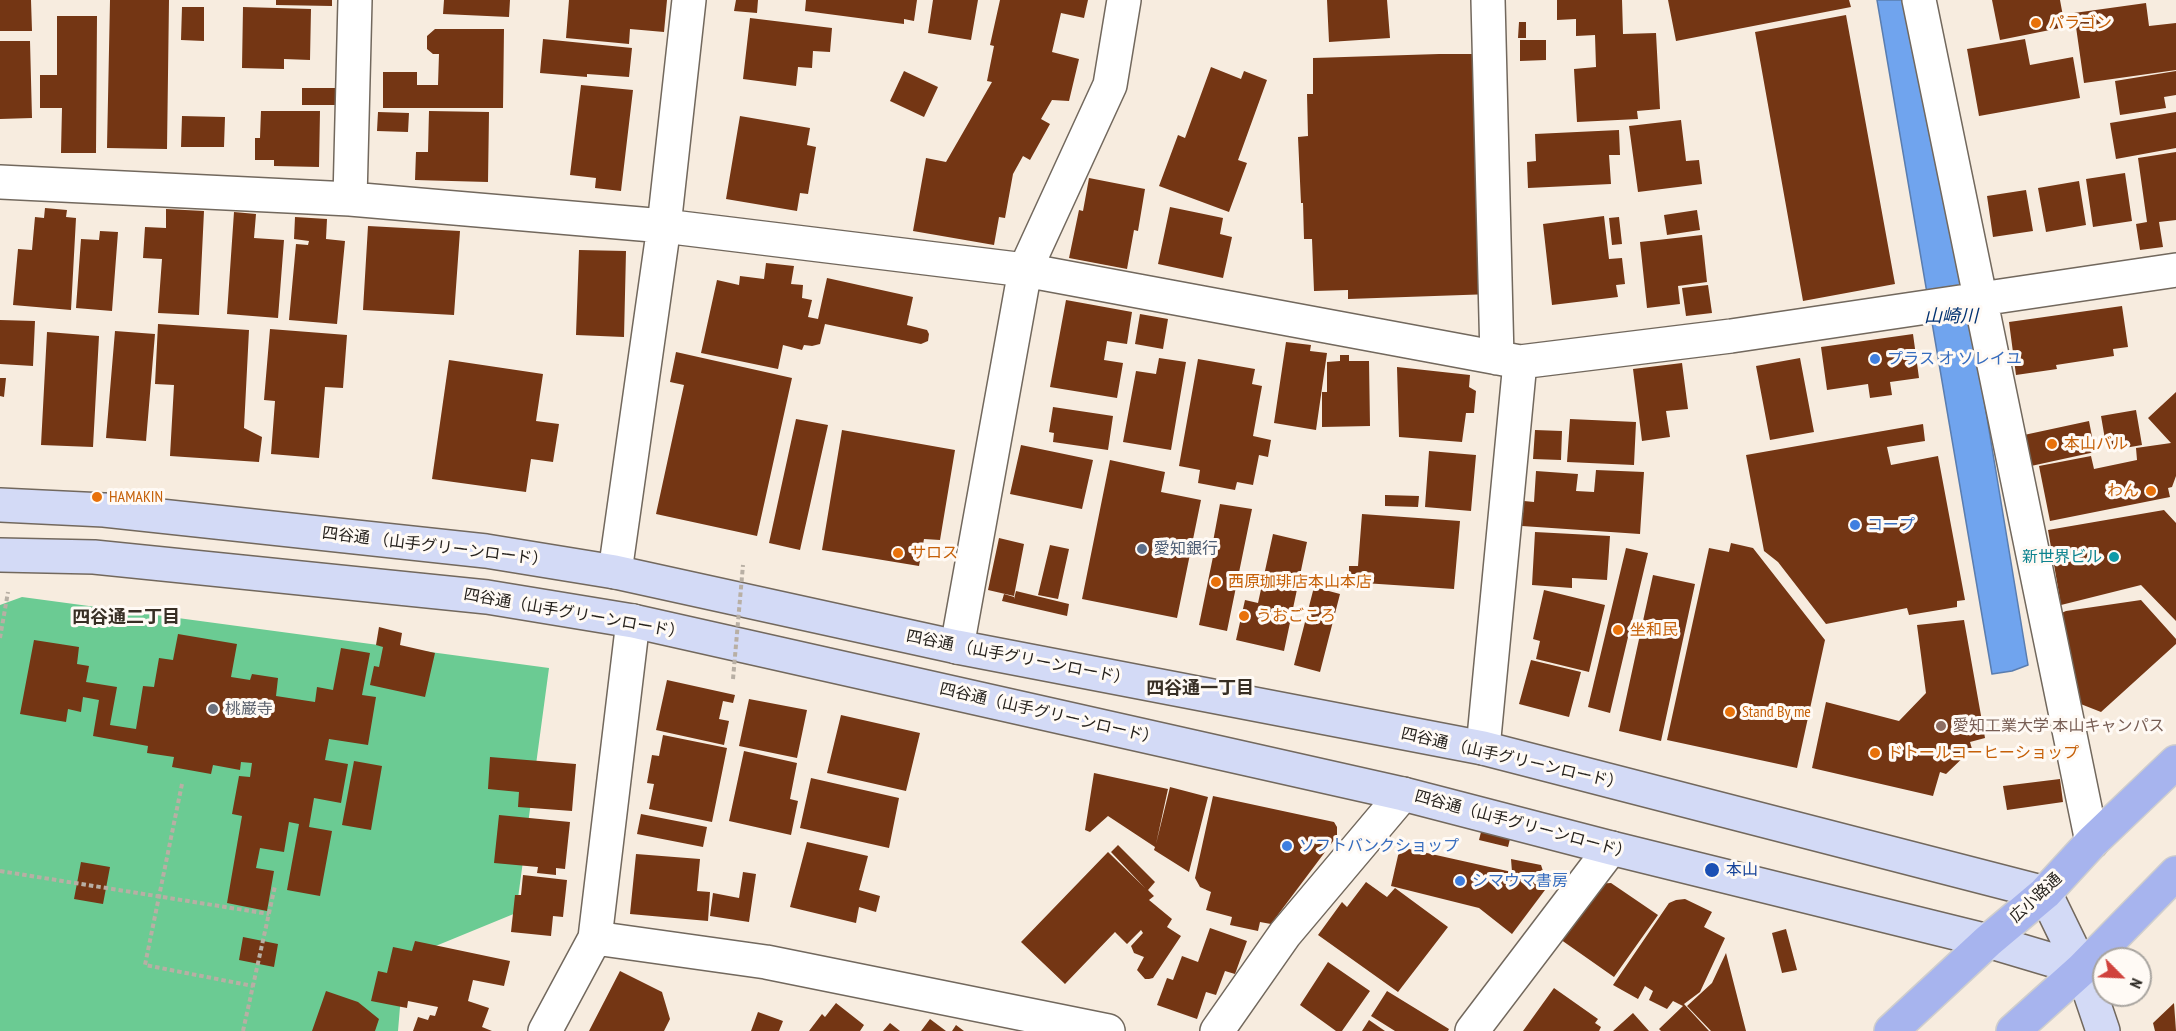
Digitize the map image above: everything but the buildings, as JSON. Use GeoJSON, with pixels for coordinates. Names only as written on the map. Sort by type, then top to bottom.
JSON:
{"type":"FeatureCollection","features":[{"type":"Feature","properties":{"kind":"main road","name":"広小路通"},"geometry":{"type":"LineString","coordinates":[[1891,1031],[1988,941],[2045,893],[2092,842],[2176,762]]}},
{"type":"Feature","properties":{"kind":"main road"},"geometry":{"type":"LineString","coordinates":[[2013,1031],[2082,969],[2176,873]]}},
{"type":"Feature","properties":{"kind":"street"},"geometry":{"type":"LineString","coordinates":[[350,199],[356,0]]}},
{"type":"Feature","properties":{"kind":"street"},"geometry":{"type":"LineString","coordinates":[[615,573],[664,226],[689,0]]}},
{"type":"Feature","properties":{"kind":"street"},"geometry":{"type":"LineString","coordinates":[[957,647],[1025,270],[1110,85],[1124,0]]}},
{"type":"Feature","properties":{"kind":"street"},"geometry":{"type":"LineString","coordinates":[[1483,748],[1509,360],[1488,0]]}},
{"type":"Feature","properties":{"kind":"street"},"geometry":{"type":"LineString","coordinates":[[1918,0],[2092,842]]}},
{"type":"Feature","properties":{"kind":"street"},"geometry":{"type":"LineString","coordinates":[[0,182],[350,199],[664,226],[1025,270],[1509,360],[1731,336],[2176,270]]}},
{"type":"Feature","properties":{"kind":"street","name":"四谷通 （山手グリーンロード）"},"geometry":{"type":"LineString","coordinates":[[0,505],[104,510],[486,550],[615,573],[957,647],[1483,748],[2045,893]]}},
{"type":"Feature","properties":{"kind":"street","name":"四谷通（山手グリーンロード）"},"geometry":{"type":"LineString","coordinates":[[7,555],[94,556],[475,596],[633,621],[1403,794],[1988,941],[2082,969]]}},
{"type":"Feature","properties":{"kind":"street"},"geometry":{"type":"LineString","coordinates":[[545,1031],[595,938],[633,621]]}},
{"type":"Feature","properties":{"kind":"street"},"geometry":{"type":"LineString","coordinates":[[1217,1031],[1285,934],[1403,794]]}},
{"type":"Feature","properties":{"kind":"street"},"geometry":{"type":"LineString","coordinates":[[1472,1031],[1611,848]]}},
{"type":"Feature","properties":{"kind":"street"},"geometry":{"type":"LineString","coordinates":[[2045,893],[2082,969],[2103,1031]]}},
{"type":"Feature","properties":{"kind":"street"},"geometry":{"type":"LineString","coordinates":[[595,938],[766,962],[1018,1022],[1108,1031]]}},
{"type":"Feature","properties":{"kind":"path"},"geometry":{"type":"LineString","coordinates":[[0,638],[7,555]]}},
{"type":"Feature","properties":{"kind":"path"},"geometry":{"type":"LineString","coordinates":[[733,679],[743,564]]}},
{"type":"Feature","properties":{"kind":"path"},"geometry":{"type":"LineString","coordinates":[[182,784],[145,965],[253,986]]}},
{"type":"Feature","properties":{"kind":"path"},"geometry":{"type":"LineString","coordinates":[[0,870],[269,914]]}},
{"type":"Feature","properties":{"kind":"path"},"geometry":{"type":"LineString","coordinates":[[243,1031],[275,886]]}},
{"type":"Feature","properties":{"kind":"green space"},"geometry":{"type":"Polygon","coordinates":[[[22,597],[549,668],[516,913],[404,959],[398,1031],[0,1031],[0,605],[22,597]]]}},
{"type":"Feature","properties":{"kind":"water","name":"山崎川"},"geometry":{"type":"Polygon","coordinates":[[[1877,0],[1905,0],[1970,315],[2028,665],[2012,671],[1992,674],[1877,0]]]}},
{"type":"Feature","properties":{"kind":"place","name":"パラゴン"},"geometry":{"type":"Point","coordinates":[2036,23]}},
{"type":"Feature","properties":{"kind":"place","name":"プラス オ ソレイユ"},"geometry":{"type":"Point","coordinates":[1875,359]}},
{"type":"Feature","properties":{"kind":"place","name":"本山バル"},"geometry":{"type":"Point","coordinates":[2052,444]}},
{"type":"Feature","properties":{"kind":"place","name":"わん"},"geometry":{"type":"Point","coordinates":[2151,491]}},
{"type":"Feature","properties":{"kind":"place","name":"HAMAKIN"},"geometry":{"type":"Point","coordinates":[97,497]}},
{"type":"Feature","properties":{"kind":"place","name":"コープ"},"geometry":{"type":"Point","coordinates":[1855,525]}},
{"type":"Feature","properties":{"kind":"place","name":"愛知銀行"},"geometry":{"type":"Point","coordinates":[1142,549]}},
{"type":"Feature","properties":{"kind":"place","name":"サロス"},"geometry":{"type":"Point","coordinates":[898,553]}},
{"type":"Feature","properties":{"kind":"place","name":"新世界ビル"},"geometry":{"type":"Point","coordinates":[2114,557]}},
{"type":"Feature","properties":{"kind":"place","name":"西原珈琲店本山本店"},"geometry":{"type":"Point","coordinates":[1216,582]}},
{"type":"Feature","properties":{"kind":"place","name":"うおごころ"},"geometry":{"type":"Point","coordinates":[1244,616]}},
{"type":"Feature","properties":{"kind":"place","name":"坐和民"},"geometry":{"type":"Point","coordinates":[1618,630]}},
{"type":"Feature","properties":{"kind":"place","name":"桃巌寺"},"geometry":{"type":"Point","coordinates":[213,709]}},
{"type":"Feature","properties":{"kind":"place","name":"Stand By me"},"geometry":{"type":"Point","coordinates":[1730,712]}},
{"type":"Feature","properties":{"kind":"place","name":"愛知工業大学 本山キャンパス"},"geometry":{"type":"Point","coordinates":[1941,726]}},
{"type":"Feature","properties":{"kind":"place","name":"ドトールコーヒーショップ"},"geometry":{"type":"Point","coordinates":[1875,753]}},
{"type":"Feature","properties":{"kind":"place","name":"ソフトバンクショップ"},"geometry":{"type":"Point","coordinates":[1287,846]}},
{"type":"Feature","properties":{"kind":"place","name":"本山"},"geometry":{"type":"Point","coordinates":[1712,870]}},
{"type":"Feature","properties":{"kind":"place","name":"シマウマ書房"},"geometry":{"type":"Point","coordinates":[1460,881]}},
{"type":"Feature","properties":{"kind":"district","name":"四谷通二丁目"},"geometry":{"type":"Point","coordinates":[126,618]}},
{"type":"Feature","properties":{"kind":"district","name":"四谷通一丁目"},"geometry":{"type":"Point","coordinates":[1200,689]}}]}
